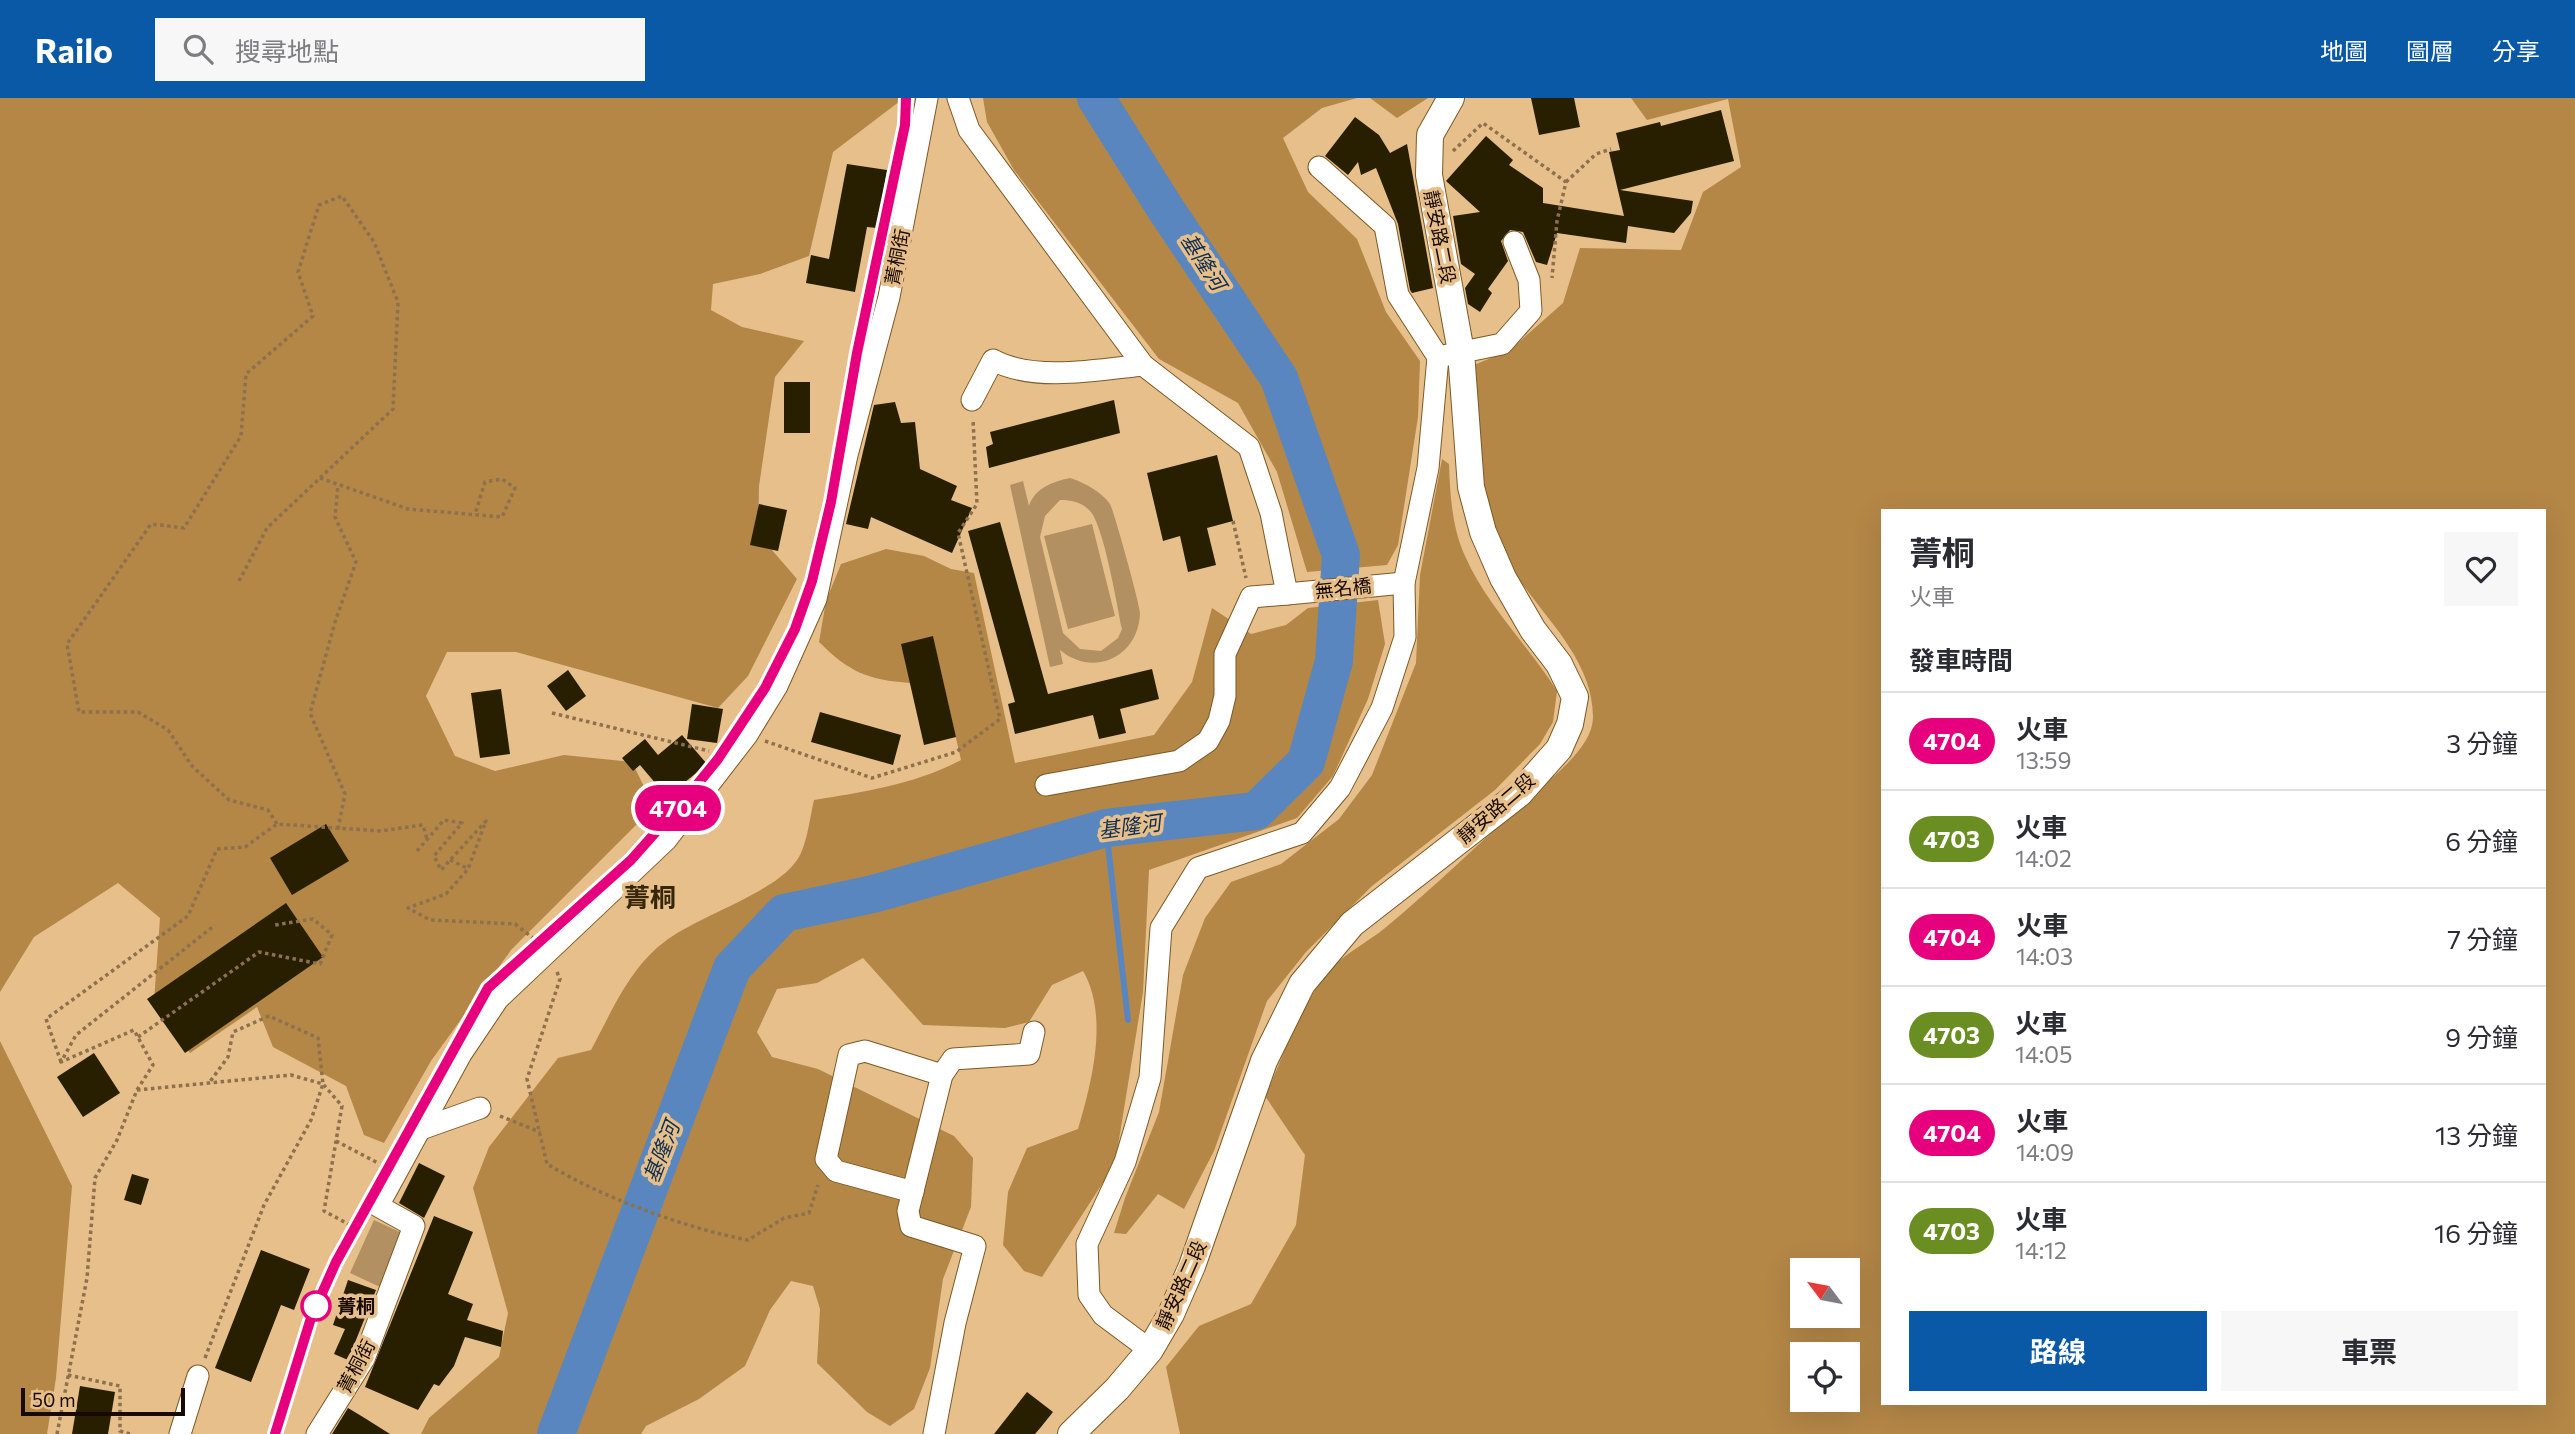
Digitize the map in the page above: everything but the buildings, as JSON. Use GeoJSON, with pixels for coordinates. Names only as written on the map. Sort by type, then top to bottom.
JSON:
{"type":"FeatureCollection","features":[{"type":"Feature","properties":{"kind":"main road","name":"靜安路二段"},"geometry":{"type":"LineString","coordinates":[[1071,1434],[1117,1389],[1150,1350],[1192,1266],[1264,1061],[1302,984],[1352,924],[1519,794],[1559,749],[1570,724],[1575,697],[1559,664],[1533,630],[1503,578],[1483,532],[1471,487],[1450,355],[1429,175],[1430,135],[1451,98]]}},
{"type":"Feature","properties":{"kind":"street","name":"菁桐街"},"geometry":{"type":"LineString","coordinates":[[317,1434],[364,1360],[414,1226],[378,1206],[461,1054],[498,999],[666,840],[747,735],[777,686],[816,598],[847,455],[889,297],[927,98]]}},
{"type":"Feature","properties":{"kind":"street"},"geometry":{"type":"LineString","coordinates":[[958,98],[969,130],[1143,365],[1249,447],[1296,593]]}},
{"type":"Feature","properties":{"kind":"street"},"geometry":{"type":"LineString","coordinates":[[1319,167],[1385,226],[1398,295],[1450,355]]}},
{"type":"Feature","properties":{"kind":"street"},"geometry":{"type":"LineString","coordinates":[[1450,355],[1502,344],[1531,311],[1529,280],[1514,242]]}},
{"type":"Feature","properties":{"kind":"street"},"geometry":{"type":"LineString","coordinates":[[1150,1350],[1104,1315],[1089,1295],[1087,1244],[1125,1161],[1150,1078],[1161,928],[1198,868],[1302,833],[1340,788],[1382,708],[1405,637],[1405,583],[1450,355]]}},
{"type":"Feature","properties":{"kind":"street"},"geometry":{"type":"LineString","coordinates":[[972,400],[993,360],[1011,370],[1084,371],[1143,365]]}},
{"type":"Feature","properties":{"kind":"street","name":"無名橋"},"geometry":{"type":"LineString","coordinates":[[1251,597],[1381,583],[1405,583]]}},
{"type":"Feature","properties":{"kind":"street"},"geometry":{"type":"LineString","coordinates":[[1046,785],[1179,761],[1208,741],[1219,720],[1225,696],[1225,654],[1251,597]]}},
{"type":"Feature","properties":{"kind":"street"},"geometry":{"type":"LineString","coordinates":[[934,1434],[955,1323],[975,1246],[911,1226],[908,1211],[942,1075],[953,1059],[1029,1054],[1034,1032]]}},
{"type":"Feature","properties":{"kind":"street"},"geometry":{"type":"LineString","coordinates":[[913,1192],[836,1171],[826,1159],[849,1055],[865,1051],[942,1075]]}},
{"type":"Feature","properties":{"kind":"street"},"geometry":{"type":"LineString","coordinates":[[421,1129],[480,1108]]}},
{"type":"Feature","properties":{"kind":"street"},"geometry":{"type":"LineString","coordinates":[[180,1434],[198,1376]]}},
{"type":"Feature","properties":{"kind":"path"},"geometry":{"type":"LineString","coordinates":[[1429,175],[1483,122],[1566,182]]}},
{"type":"Feature","properties":{"kind":"path"},"geometry":{"type":"LineString","coordinates":[[1531,311],[1550,288],[1557,221],[1566,182],[1596,154],[1611,149]]}},
{"type":"Feature","properties":{"kind":"path"},"geometry":{"type":"LineString","coordinates":[[239,581],[267,528],[393,409],[398,302],[374,242],[342,196],[319,205],[298,272],[313,316],[246,374],[241,436],[184,528],[151,524],[67,644],[79,712],[138,712],[168,730],[192,766],[229,800],[268,810],[276,824]]}},
{"type":"Feature","properties":{"kind":"path"},"geometry":{"type":"LineString","coordinates":[[747,735],[872,778],[956,752],[1000,719],[958,533],[977,504],[972,400]]}},
{"type":"Feature","properties":{"kind":"path"},"geometry":{"type":"LineString","coordinates":[[320,478],[408,509],[502,517],[515,488],[502,479],[485,482],[475,514]]}},
{"type":"Feature","properties":{"kind":"path"},"geometry":{"type":"LineString","coordinates":[[338,485],[335,517],[356,562],[335,622],[310,713],[345,794],[338,829]]}},
{"type":"Feature","properties":{"kind":"path"},"geometry":{"type":"LineString","coordinates":[[1233,521],[1251,597]]}},
{"type":"Feature","properties":{"kind":"path"},"geometry":{"type":"LineString","coordinates":[[552,713],[731,756]]}},
{"type":"Feature","properties":{"kind":"path"},"geometry":{"type":"LineString","coordinates":[[417,851],[444,820],[462,823],[434,856],[441,870],[486,821],[468,869],[446,894],[408,908],[430,920],[515,924],[548,950],[560,979],[527,1079],[547,1164],[571,1179],[707,1232],[748,1240],[784,1218],[810,1213],[826,1159]]}},
{"type":"Feature","properties":{"kind":"path"},"geometry":{"type":"LineString","coordinates":[[61,1062],[46,1019],[188,916],[217,849],[245,847],[276,824],[381,831],[424,825],[427,840]]}},
{"type":"Feature","properties":{"kind":"path"},"geometry":{"type":"LineString","coordinates":[[450,860],[468,869]]}},
{"type":"Feature","properties":{"kind":"path"},"geometry":{"type":"LineString","coordinates":[[138,1037],[258,952],[320,964],[332,935],[313,919],[275,925]]}},
{"type":"Feature","properties":{"kind":"path"},"geometry":{"type":"LineString","coordinates":[[61,1062],[76,1035],[215,925]]}},
{"type":"Feature","properties":{"kind":"path"},"geometry":{"type":"LineString","coordinates":[[198,1376],[264,1205],[311,1120],[323,1084],[318,1038],[269,1016],[233,1032],[228,1057],[209,1083]]}},
{"type":"Feature","properties":{"kind":"path"},"geometry":{"type":"LineString","coordinates":[[57,1434],[87,1279],[95,1178],[117,1140],[137,1090],[153,1065],[134,1030],[61,1062]]}},
{"type":"Feature","properties":{"kind":"path"},"geometry":{"type":"LineString","coordinates":[[137,1090],[291,1075],[323,1084],[342,1106],[324,1211],[349,1225]]}},
{"type":"Feature","properties":{"kind":"path"},"geometry":{"type":"LineString","coordinates":[[480,1108],[540,1132]]}},
{"type":"Feature","properties":{"kind":"path"},"geometry":{"type":"LineString","coordinates":[[336,1142],[397,1172]]}},
{"type":"Feature","properties":{"kind":"path"},"geometry":{"type":"LineString","coordinates":[[68,1375],[120,1386],[120,1431],[130,1434]]}},
{"type":"Feature","properties":{"kind":"shaded area"},"geometry":{"type":"Polygon","coordinates":[[[0,98],[904,98],[833,152],[809,256],[760,274],[713,284],[711,310],[742,327],[804,341],[775,377],[759,486],[758,534],[797,579],[748,676],[718,708],[516,652],[447,652],[426,696],[455,756],[495,771],[564,755],[632,762],[654,807],[511,950],[431,1061],[384,1143],[364,1135],[346,1086],[273,1047],[257,1007],[190,1053],[154,1001],[160,918],[118,883],[34,937],[0,992],[0,98]]]}},
{"type":"Feature","properties":{"kind":"shaded area"},"geometry":{"type":"Polygon","coordinates":[[[983,98],[1357,98],[1322,108],[1283,138],[1308,192],[1357,239],[1386,312],[1420,361],[1418,417],[1398,545],[1387,565],[1307,572],[1277,472],[1238,403],[1159,359],[1014,170],[987,122],[983,98]]]}},
{"type":"Feature","properties":{"kind":"shaded area"},"geometry":{"type":"Polygon","coordinates":[[[1370,98],[1428,98],[1397,118],[1370,98]]]}},
{"type":"Feature","properties":{"kind":"shaded area"},"geometry":{"type":"Polygon","coordinates":[[[1631,98],[2575,98],[2575,1434],[1180,1434],[1166,1367],[1199,1326],[1251,1304],[1296,1225],[1305,1155],[1265,1096],[1310,999],[1336,964],[1404,912],[1570,761],[1587,739],[1591,728],[1593,716],[1589,690],[1581,667],[1506,560],[1496,537],[1482,474],[1474,365],[1510,350],[1563,303],[1580,248],[1681,250],[1703,192],[1741,167],[1728,99],[1647,120],[1631,98]]]}},
{"type":"Feature","properties":{"kind":"shaded area"},"geometry":{"type":"Polygon","coordinates":[[[1442,459],[1449,464],[1454,522],[1465,556],[1496,609],[1557,691],[1553,722],[1540,744],[1495,790],[1372,886],[1306,952],[1267,1001],[1214,1151],[1184,1209],[1158,1194],[1126,1234],[1114,1233],[1159,1112],[1183,975],[1205,918],[1231,882],[1281,864],[1339,819],[1372,775],[1416,663],[1420,575],[1442,459]]]}},
{"type":"Feature","properties":{"kind":"shaded area"},"geometry":{"type":"Polygon","coordinates":[[[1070,478],[1102,495],[1110,504],[1140,613],[1138,628],[1132,641],[1112,659],[1086,662],[1060,650],[1063,664],[1050,667],[1010,485],[1023,481],[1029,506],[1040,490],[1070,478]],[[1060,500],[1045,516],[1040,537],[1063,633],[1080,649],[1101,651],[1118,638],[1122,629],[1100,532],[1087,508],[1072,501],[1060,500]]]}},
{"type":"Feature","properties":{"kind":"shaded area"},"geometry":{"type":"Polygon","coordinates":[[[1092,524],[1115,616],[1068,629],[1044,536],[1092,524]]]}},
{"type":"Feature","properties":{"kind":"shaded area"},"geometry":{"type":"Polygon","coordinates":[[[886,549],[924,556],[951,569],[974,573],[1015,763],[1154,735],[1192,682],[1212,608],[1251,634],[1286,625],[1308,608],[1378,600],[1385,644],[1368,699],[1333,776],[1297,818],[1149,870],[1143,992],[1115,1164],[1042,1277],[1024,1271],[1003,1245],[1008,1192],[1027,1148],[1078,1129],[1093,1070],[1097,1028],[1091,988],[1083,971],[1052,985],[1029,1022],[1005,1028],[923,1025],[863,958],[817,983],[777,989],[757,1032],[772,1057],[818,1069],[954,1136],[973,1158],[971,1207],[943,1279],[930,1368],[914,1409],[890,1426],[867,1412],[817,1363],[820,1309],[813,1286],[791,1281],[770,1310],[745,1366],[699,1399],[646,1426],[641,1434],[421,1434],[429,1418],[499,1357],[508,1313],[473,1188],[489,1147],[558,1058],[591,1050],[640,965],[663,943],[697,922],[759,891],[792,867],[803,847],[814,800],[908,781],[961,760],[933,637],[910,683],[882,680],[860,673],[840,661],[819,642],[826,601],[841,564],[886,549]]]}},
{"type":"Feature","properties":{"kind":"shaded area"},"geometry":{"type":"Polygon","coordinates":[[[0,1041],[72,1186],[56,1378],[47,1434],[0,1434],[0,1041]]]}},
{"type":"Feature","properties":{"kind":"shaded area"},"geometry":{"type":"Polygon","coordinates":[[[374,1220],[404,1234],[380,1287],[350,1273],[374,1220]]]}},
{"type":"Feature","properties":{"kind":"waterway","name":"基隆河"},"geometry":{"type":"LineString","coordinates":[[556,1434],[732,968],[784,913],[873,894],[1106,828],[1256,811],[1306,762],[1334,661],[1341,555],[1279,378],[1165,208],[1096,98]]}},
{"type":"Feature","properties":{"kind":"waterway"},"geometry":{"type":"LineString","coordinates":[[1106,828],[1128,1020]]}},
{"type":"Feature","properties":{"kind":"railway"},"geometry":{"type":"LineString","coordinates":[[275,1434],[311,1318],[336,1262],[488,988],[631,860],[687,797],[718,759],[765,688],[795,629],[812,581],[831,502],[857,353],[905,125],[906,98]]}},
{"type":"Feature","properties":{"kind":"train","name":"4704"},"geometry":{"type":"LineString","coordinates":[[275,1434],[311,1318],[336,1262],[488,988],[631,860],[687,797],[718,759],[765,688],[795,629],[812,581],[831,502],[857,353],[905,125],[906,98]]}},
{"type":"Feature","properties":{"kind":"place","name":"菁桐"},"geometry":{"type":"Point","coordinates":[316,1306]}},
{"type":"Feature","properties":{"kind":"district","name":"菁桐"},"geometry":{"type":"Point","coordinates":[650,898]}}]}
